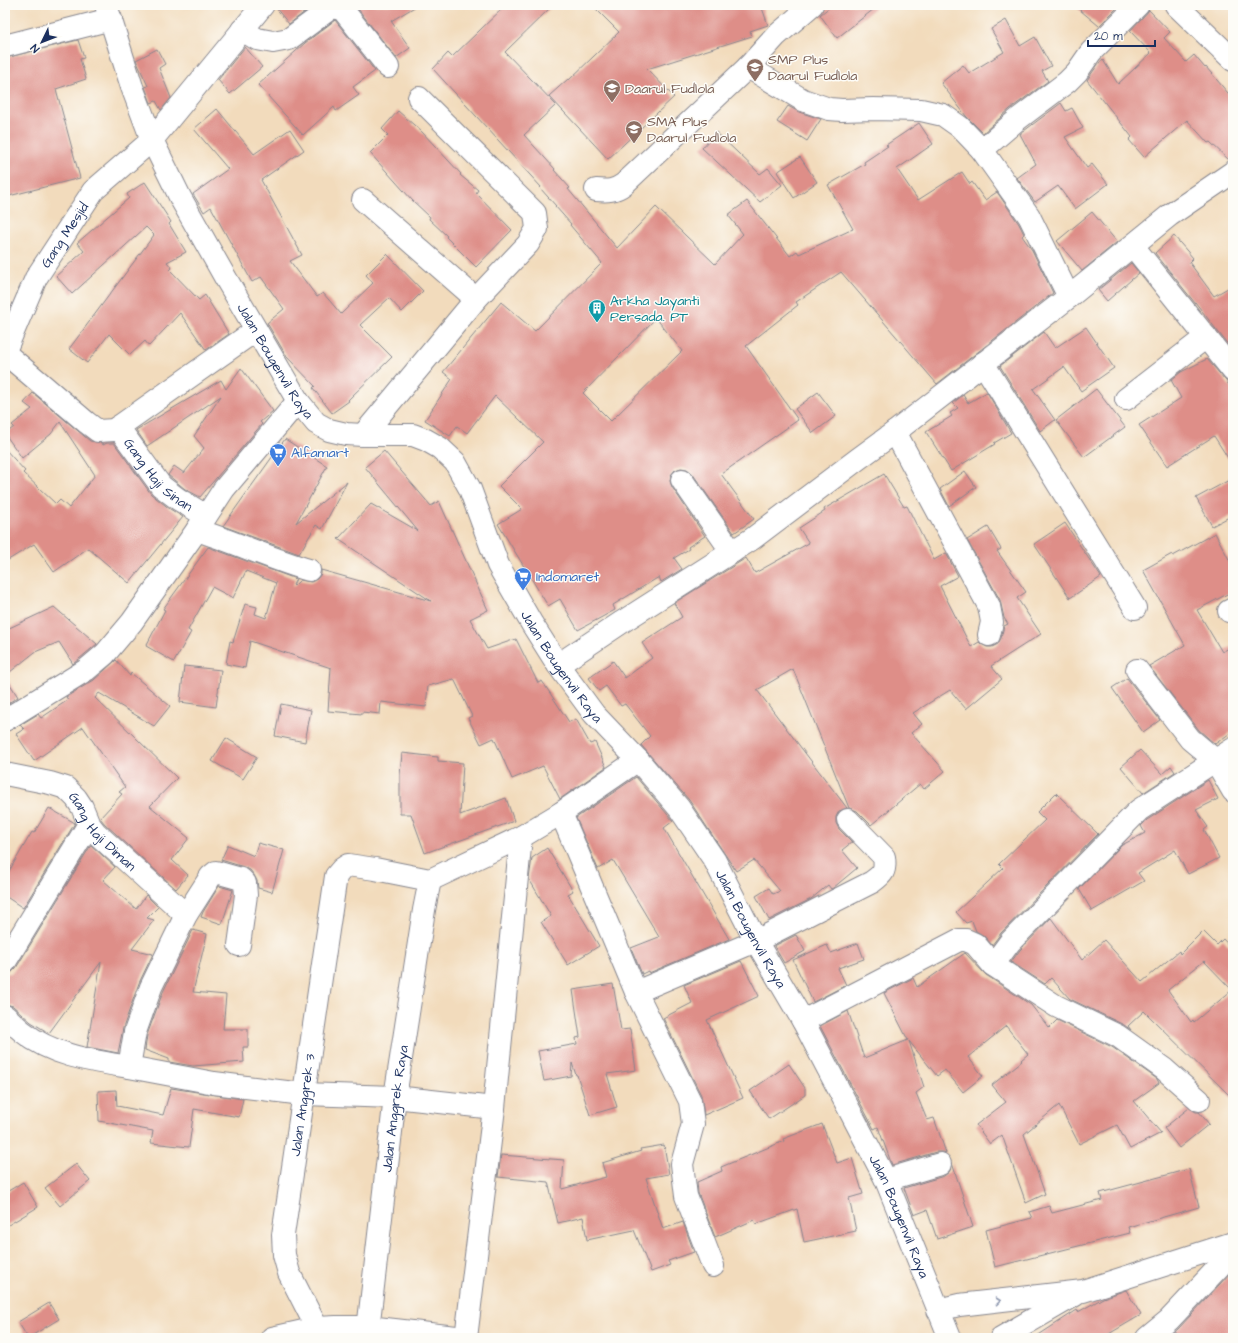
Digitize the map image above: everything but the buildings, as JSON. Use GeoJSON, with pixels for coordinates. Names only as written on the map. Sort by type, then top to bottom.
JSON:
{"type":"FeatureCollection","features":[{"type":"Feature","properties":{"kind":"street","name":"Gang Mesjid"},"geometry":{"type":"LineString","coordinates":[[5,352],[36,278],[93,191],[152,140],[263,5]]}},
{"type":"Feature","properties":{"kind":"street"},"geometry":{"type":"LineString","coordinates":[[242,30],[257,39],[273,42],[289,39],[335,5]]}},
{"type":"Feature","properties":{"kind":"street"},"geometry":{"type":"LineString","coordinates":[[339,5],[388,67]]}},
{"type":"Feature","properties":{"kind":"street"},"geometry":{"type":"LineString","coordinates":[[596,190],[606,191],[617,189],[624,184],[748,67],[776,36],[812,5]]}},
{"type":"Feature","properties":{"kind":"street"},"geometry":{"type":"LineString","coordinates":[[982,150],[1018,119],[1072,77],[1092,52],[1138,5]]}},
{"type":"Feature","properties":{"kind":"street"},"geometry":{"type":"LineString","coordinates":[[1176,5],[1233,60]]}},
{"type":"Feature","properties":{"kind":"street"},"geometry":{"type":"LineString","coordinates":[[5,46],[108,12]]}},
{"type":"Feature","properties":{"kind":"street","name":"Jalan Bougenvil Raya"},"geometry":{"type":"LineString","coordinates":[[108,12],[132,87],[152,140],[185,205],[298,401],[316,423],[329,430],[346,434],[413,435],[440,448],[455,462],[470,489],[498,566],[558,665],[594,714],[638,760],[679,808],[715,861],[756,940],[803,1021],[886,1180],[950,1338]]}},
{"type":"Feature","properties":{"kind":"street"},"geometry":{"type":"LineString","coordinates":[[748,67],[803,100],[829,109],[921,110],[943,115],[960,127],[982,150],[1029,216],[1069,297]]}},
{"type":"Feature","properties":{"kind":"street"},"geometry":{"type":"LineString","coordinates":[[363,435],[476,300],[528,244],[537,229],[534,213],[419,98]]}},
{"type":"Feature","properties":{"kind":"street"},"geometry":{"type":"LineString","coordinates":[[558,665],[622,622],[752,539],[895,432],[1069,297],[1170,215],[1233,172]]}},
{"type":"Feature","properties":{"kind":"street"},"geometry":{"type":"LineString","coordinates":[[363,200],[476,300]]}},
{"type":"Feature","properties":{"kind":"street"},"geometry":{"type":"LineString","coordinates":[[1133,246],[1233,371]]}},
{"type":"Feature","properties":{"kind":"street"},"geometry":{"type":"LineString","coordinates":[[5,352],[98,431],[114,430],[256,330]]}},
{"type":"Feature","properties":{"kind":"street"},"geometry":{"type":"LineString","coordinates":[[1126,399],[1206,337]]}},
{"type":"Feature","properties":{"kind":"street"},"geometry":{"type":"LineString","coordinates":[[983,363],[1135,608]]}},
{"type":"Feature","properties":{"kind":"street"},"geometry":{"type":"LineString","coordinates":[[5,720],[86,670],[105,654],[132,622],[202,523],[224,489],[298,401]]}},
{"type":"Feature","properties":{"kind":"street","name":"Gang Haji Sinan"},"geometry":{"type":"LineString","coordinates":[[118,427],[161,486],[178,499],[202,523],[309,570]]}},
{"type":"Feature","properties":{"kind":"street"},"geometry":{"type":"LineString","coordinates":[[895,432],[990,606],[992,622],[989,635]]}},
{"type":"Feature","properties":{"kind":"street"},"geometry":{"type":"LineString","coordinates":[[682,480],[732,552]]}},
{"type":"Feature","properties":{"kind":"street"},"geometry":{"type":"LineString","coordinates":[[1137,670],[1190,739],[1224,754]]}},
{"type":"Feature","properties":{"kind":"street"},"geometry":{"type":"LineString","coordinates":[[1224,754],[1233,791]]}},
{"type":"Feature","properties":{"kind":"street"},"geometry":{"type":"LineString","coordinates":[[993,965],[1010,942],[1139,810],[1224,754]]}},
{"type":"Feature","properties":{"kind":"street"},"geometry":{"type":"LineString","coordinates":[[430,880],[521,837],[561,813],[638,760]]}},
{"type":"Feature","properties":{"kind":"street","name":"Gang Haji Diman"},"geometry":{"type":"LineString","coordinates":[[5,774],[50,783],[66,788],[76,798],[82,807],[89,824],[96,833],[186,915]]}},
{"type":"Feature","properties":{"kind":"street"},"geometry":{"type":"LineString","coordinates":[[561,813],[636,992],[690,1101],[693,1124],[682,1164],[686,1196],[713,1266]]}},
{"type":"Feature","properties":{"kind":"street"},"geometry":{"type":"LineString","coordinates":[[636,992],[756,940],[872,882],[882,874],[885,865],[884,857],[848,820]]}},
{"type":"Feature","properties":{"kind":"street"},"geometry":{"type":"LineString","coordinates":[[5,962],[89,824]]}},
{"type":"Feature","properties":{"kind":"street"},"geometry":{"type":"LineString","coordinates":[[272,1338],[317,1328],[336,1326],[367,1333],[466,1338],[494,1108],[521,837]]}},
{"type":"Feature","properties":{"kind":"street","name":"Jalan Anggrek 3"},"geometry":{"type":"LineString","coordinates":[[317,1328],[289,1273],[284,1255],[283,1235],[336,876],[348,865],[430,880]]}},
{"type":"Feature","properties":{"kind":"street"},"geometry":{"type":"LineString","coordinates":[[129,1067],[135,1032],[151,987],[186,915],[211,876],[216,872],[241,879],[245,884],[246,895],[239,945]]}},
{"type":"Feature","properties":{"kind":"street","name":"Jalan Anggrek Raya"},"geometry":{"type":"LineString","coordinates":[[367,1333],[396,1097],[424,910],[430,880]]}},
{"type":"Feature","properties":{"kind":"street"},"geometry":{"type":"LineString","coordinates":[[803,1021],[959,940],[966,940],[975,944],[993,965],[1056,1006],[1118,1036],[1164,1069],[1199,1100]]}},
{"type":"Feature","properties":{"kind":"street"},"geometry":{"type":"LineString","coordinates":[[5,1016],[24,1033],[46,1046],[82,1059],[214,1083],[303,1094],[396,1097],[494,1108]]}},
{"type":"Feature","properties":{"kind":"street"},"geometry":{"type":"LineString","coordinates":[[886,1180],[940,1164]]}},
{"type":"Feature","properties":{"kind":"street"},"geometry":{"type":"LineString","coordinates":[[938,1310],[959,1305],[1083,1291],[1233,1243]]}},
{"type":"Feature","properties":{"kind":"street"},"geometry":{"type":"LineString","coordinates":[[1148,1338],[1169,1320],[1233,1252]]}},
{"type":"Feature","properties":{"kind":"street"},"geometry":{"type":"LineString","coordinates":[[1001,1338],[1083,1291]]}},
{"type":"Feature","properties":{"kind":"place","name":"SMP Plus Daarul Fudlola"},"geometry":{"type":"Point","coordinates":[755,82]}},
{"type":"Feature","properties":{"kind":"place","name":"Daarul Fudlola"},"geometry":{"type":"Point","coordinates":[612,103]}},
{"type":"Feature","properties":{"kind":"place","name":"SMA Plus Daarul Fudlola"},"geometry":{"type":"Point","coordinates":[634,144]}},
{"type":"Feature","properties":{"kind":"place","name":"Arkha Jayanti Persada. PT"},"geometry":{"type":"Point","coordinates":[597,323]}},
{"type":"Feature","properties":{"kind":"place","name":"Alfamart"},"geometry":{"type":"Point","coordinates":[278,467]}},
{"type":"Feature","properties":{"kind":"place","name":"Indomaret"},"geometry":{"type":"Point","coordinates":[523,591]}}]}
